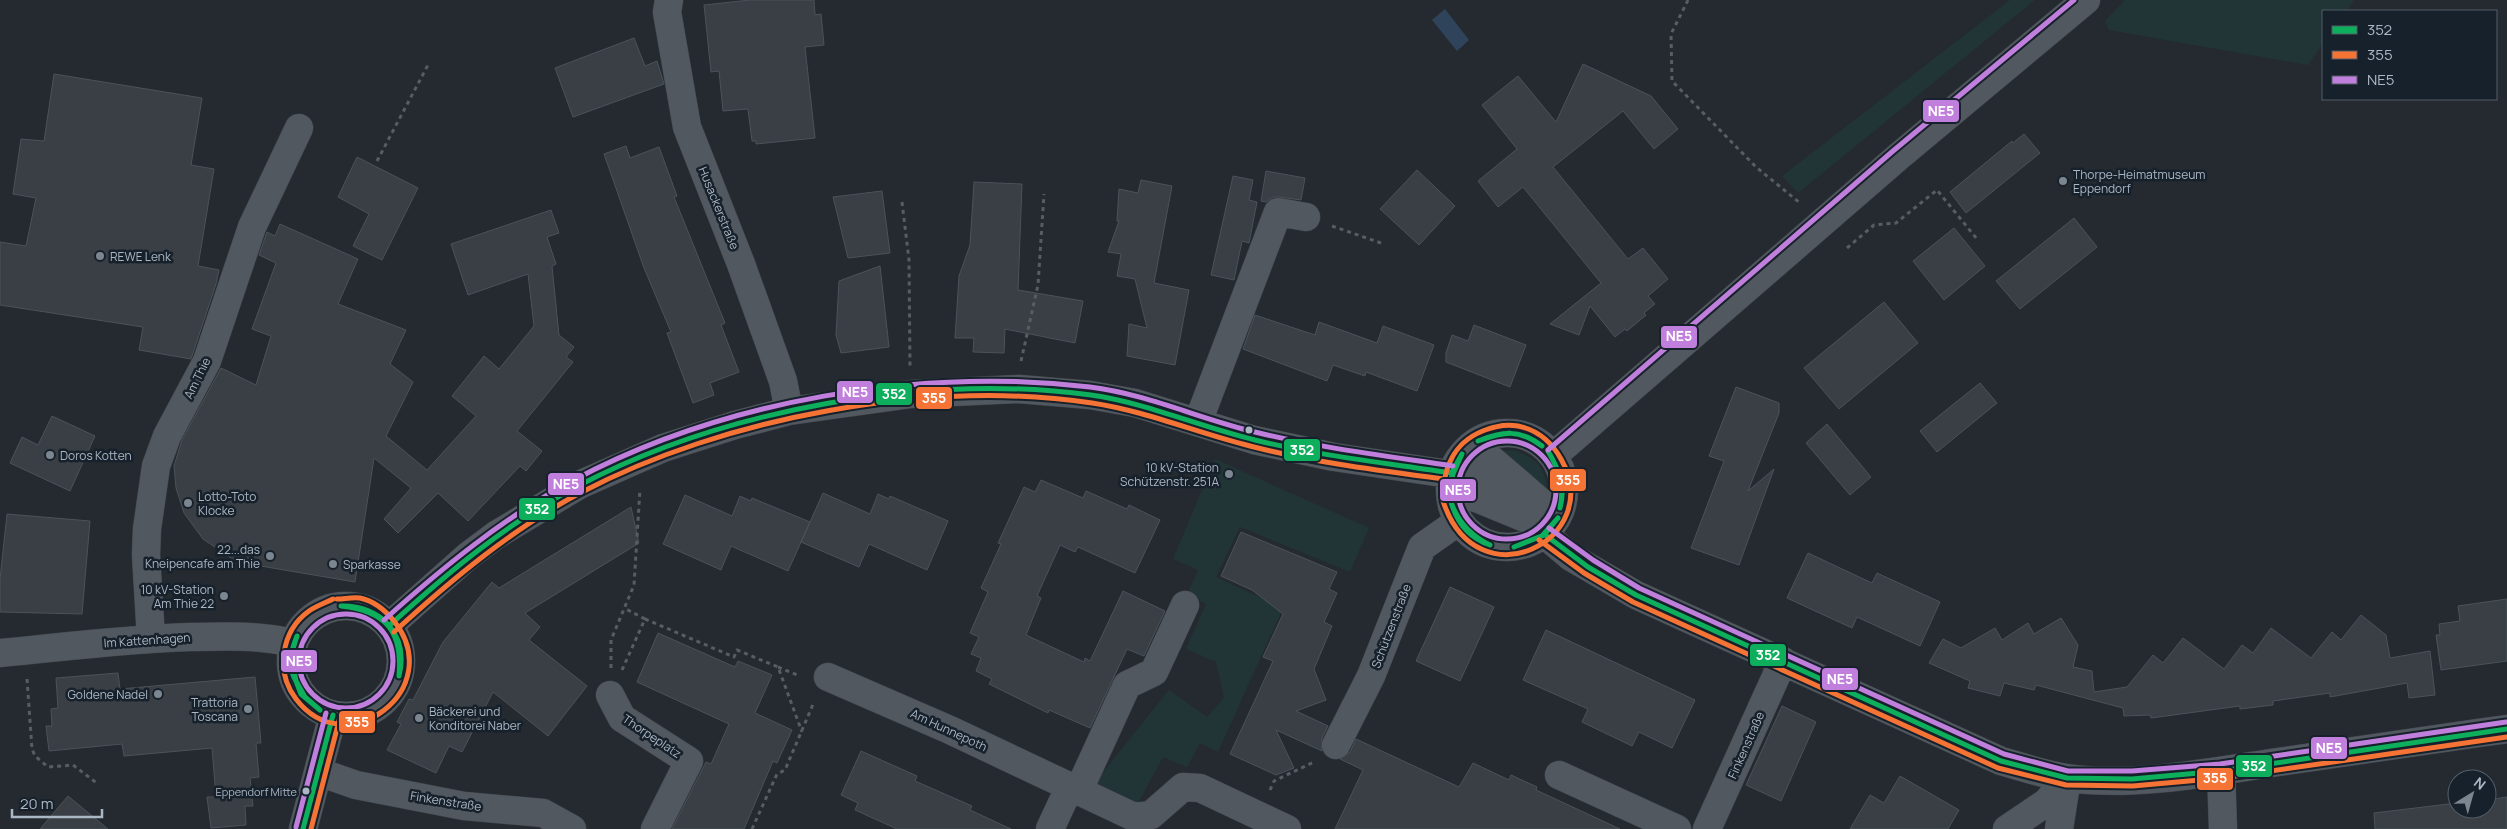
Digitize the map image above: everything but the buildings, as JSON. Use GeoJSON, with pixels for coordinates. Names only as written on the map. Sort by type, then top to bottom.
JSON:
{"type":"FeatureCollection","features":[{"type":"Feature","properties":{"kind":"street","name":"Husackerstraße"},"geometry":{"type":"LineString","coordinates":[[669,0],[666,12],[687,127],[741,264],[783,381],[789,411]]}},
{"type":"Feature","properties":{"kind":"street"},"geometry":{"type":"LineString","coordinates":[[1553,456],[1822,222],[2086,0]]}},
{"type":"Feature","properties":{"kind":"street","name":"Am Thie"},"geometry":{"type":"LineString","coordinates":[[151,638],[146,555],[147,529],[156,466],[167,436],[207,361],[252,227],[299,128]]}},
{"type":"Feature","properties":{"kind":"street"},"geometry":{"type":"LineString","coordinates":[[1198,422],[1278,212],[1306,217]]}},
{"type":"Feature","properties":{"kind":"street"},"geometry":{"type":"LineString","coordinates":[[389,626],[453,569],[496,535],[579,485],[636,459],[735,425],[789,411],[911,394],[1019,389],[1090,395],[1135,403],[1254,440],[1334,457],[1460,475],[1504,494],[1538,526],[1598,575],[1636,595],[2001,761],[2067,778],[2132,779],[2221,771],[2507,729]]}},
{"type":"Feature","properties":{"kind":"street"},"geometry":{"type":"LineString","coordinates":[[1505,432],[1523,434],[1540,442],[1553,456],[1561,471],[1565,489],[1562,506],[1555,522],[1538,526],[1526,544],[1507,548],[1488,545],[1472,535],[1459,521],[1450,499],[1460,475],[1459,458],[1471,445],[1487,436],[1505,432]]}},
{"type":"Feature","properties":{"kind":"street","name":"Schützenstraße"},"geometry":{"type":"LineString","coordinates":[[1336,745],[1371,676],[1422,547],[1459,521]]}},
{"type":"Feature","properties":{"kind":"street"},"geometry":{"type":"LineString","coordinates":[[1050,829],[1073,790],[1127,685],[1154,672],[1185,605]]}},
{"type":"Feature","properties":{"kind":"street"},"geometry":{"type":"LineString","coordinates":[[336,606],[356,606],[374,613],[389,626],[401,652],[400,672],[393,690],[387,698],[372,710],[353,716],[333,715],[315,706],[300,692],[292,674],[290,663],[293,643],[302,626],[317,613],[336,606]]}},
{"type":"Feature","properties":{"kind":"street","name":"Im Kattenhagen"},"geometry":{"type":"LineString","coordinates":[[13,652],[151,638],[243,636],[265,637],[293,643]]}},
{"type":"Feature","properties":{"kind":"street","name":"Finkenstraße"},"geometry":{"type":"LineString","coordinates":[[1707,829],[1783,661]]}},
{"type":"Feature","properties":{"kind":"street","name":"Am Hunnepoth"},"geometry":{"type":"LineString","coordinates":[[828,677],[950,730],[1073,790],[1134,817],[1151,815],[1183,786],[1200,788],[1287,829]]}},
{"type":"Feature","properties":{"kind":"street","name":"Thorpeplatz"},"geometry":{"type":"LineString","coordinates":[[610,695],[622,718],[689,761],[655,829]]}},
{"type":"Feature","properties":{"kind":"street"},"geometry":{"type":"LineString","coordinates":[[302,829],[333,715]]}},
{"type":"Feature","properties":{"kind":"street"},"geometry":{"type":"LineString","coordinates":[[2221,771],[2222,829]]}},
{"type":"Feature","properties":{"kind":"street","name":"Finkenstraße"},"geometry":{"type":"LineString","coordinates":[[319,772],[356,785],[464,806],[543,813],[572,829]]}},
{"type":"Feature","properties":{"kind":"street"},"geometry":{"type":"LineString","coordinates":[[1559,775],[1677,829]]}},
{"type":"Feature","properties":{"kind":"street"},"geometry":{"type":"LineString","coordinates":[[2007,829],[2047,802],[2067,778]]}},
{"type":"Feature","properties":{"kind":"street"},"geometry":{"type":"LineString","coordinates":[[2059,829],[2067,778]]}},
{"type":"Feature","properties":{"kind":"path"},"geometry":{"type":"LineString","coordinates":[[1688,0],[1672,34],[1672,81],[1756,167],[1822,222]]}},
{"type":"Feature","properties":{"kind":"path"},"geometry":{"type":"LineString","coordinates":[[377,161],[428,63]]}},
{"type":"Feature","properties":{"kind":"path"},"geometry":{"type":"LineString","coordinates":[[1847,248],[1874,225],[1896,223],[1937,190],[1977,239]]}},
{"type":"Feature","properties":{"kind":"path"},"geometry":{"type":"LineString","coordinates":[[1019,389],[1022,348],[1038,285],[1044,194]]}},
{"type":"Feature","properties":{"kind":"path"},"geometry":{"type":"LineString","coordinates":[[902,202],[909,260],[911,394]]}},
{"type":"Feature","properties":{"kind":"path"},"geometry":{"type":"LineString","coordinates":[[1306,217],[1381,243]]}},
{"type":"Feature","properties":{"kind":"path"},"geometry":{"type":"LineString","coordinates":[[610,695],[611,640],[634,585],[640,492],[636,459]]}},
{"type":"Feature","properties":{"kind":"path"},"geometry":{"type":"LineString","coordinates":[[624,608],[645,619],[734,657],[737,650],[778,667],[802,732]]}},
{"type":"Feature","properties":{"kind":"path"},"geometry":{"type":"LineString","coordinates":[[610,695],[645,619]]}},
{"type":"Feature","properties":{"kind":"path"},"geometry":{"type":"LineString","coordinates":[[13,652],[35,756],[48,767],[73,765],[98,784]]}},
{"type":"Feature","properties":{"kind":"path"},"geometry":{"type":"LineString","coordinates":[[752,829],[776,774],[785,770],[821,686],[828,677]]}},
{"type":"Feature","properties":{"kind":"path"},"geometry":{"type":"LineString","coordinates":[[1257,816],[1274,781],[1316,761],[1336,745]]}},
{"type":"Feature","properties":{"kind":"green space"},"geometry":{"type":"Polygon","coordinates":[[[2010,0],[2035,0],[1798,193],[1782,176],[2010,0]]]}},
{"type":"Feature","properties":{"kind":"green space"},"geometry":{"type":"Polygon","coordinates":[[[2125,0],[2354,0],[2347,10],[2322,10],[2322,44],[2308,65],[2109,30],[2105,21],[2125,0]]]}},
{"type":"Feature","properties":{"kind":"green space"},"geometry":{"type":"Polygon","coordinates":[[[1513,450],[1529,457],[1539,465],[1543,471],[1548,495],[1498,451],[1513,450]]]}},
{"type":"Feature","properties":{"kind":"green space"},"geometry":{"type":"Polygon","coordinates":[[[1215,459],[1369,528],[1350,572],[1240,527],[1216,577],[1283,608],[1218,752],[1200,743],[1187,767],[1163,757],[1137,805],[1093,785],[1169,690],[1207,717],[1224,698],[1216,662],[1186,649],[1206,604],[1187,595],[1198,570],[1173,559],[1215,459]]]}},
{"type":"Feature","properties":{"kind":"water"},"geometry":{"type":"Polygon","coordinates":[[[1445,9],[1469,40],[1457,51],[1432,20],[1445,9]]]}},
{"type":"Feature","properties":{"kind":"transit line","name":"NE5"},"geometry":{"type":"LineString","coordinates":[[1548,450],[1893,151],[2074,0]]}},
{"type":"Feature","properties":{"kind":"transit line","name":"NE5"},"geometry":{"type":"LineString","coordinates":[[384,620],[474,545],[546,495],[572,481],[631,453],[693,429],[757,410],[824,396],[891,387],[959,382],[1025,382],[1090,387],[1132,395],[1234,427],[1279,438],[1453,466]]}},
{"type":"Feature","properties":{"kind":"transit line","name":"352"},"geometry":{"type":"LineString","coordinates":[[389,626],[478,550],[550,501],[576,487],[634,460],[695,437],[760,418],[827,403],[894,394],[962,389],[1028,389],[1091,395],[1153,409],[1234,435],[1279,446],[1452,473]]}},
{"type":"Feature","properties":{"kind":"transit line","name":"355"},"geometry":{"type":"LineString","coordinates":[[394,632],[438,593],[506,539],[580,493],[637,466],[698,444],[763,425],[829,411],[897,401],[964,396],[1029,397],[1092,403],[1132,411],[1230,441],[1275,452],[1350,466],[1451,480]]}},
{"type":"Feature","properties":{"kind":"transit line","name":"355"},"geometry":{"type":"LineString","coordinates":[[1443,499],[1445,475],[1453,455],[1459,447],[1477,434],[1488,429],[1506,425],[1532,430],[1543,437],[1561,459],[1571,488],[1567,514],[1553,535],[1532,549],[1507,555],[1482,550],[1460,532],[1443,501]]}},
{"type":"Feature","properties":{"kind":"transit line","name":"352"},"geometry":{"type":"LineString","coordinates":[[1478,441],[1495,435],[1511,433],[1534,440],[1542,446]]}},
{"type":"Feature","properties":{"kind":"transit line","name":"352"},"geometry":{"type":"LineString","coordinates":[[1478,441],[1496,435],[1511,433],[1526,436],[1542,446]]}},
{"type":"Feature","properties":{"kind":"transit line","name":"NE5"},"geometry":{"type":"LineString","coordinates":[[1507,441],[1526,445],[1542,455],[1552,471],[1556,490],[1552,509],[1542,525],[1526,535],[1507,539],[1488,535],[1472,525],[1462,509],[1458,490],[1462,471],[1472,455],[1488,445],[1507,441]]}},
{"type":"Feature","properties":{"kind":"transit line","name":"352"},"geometry":{"type":"LineString","coordinates":[[1548,451],[1562,485],[1560,508]]}},
{"type":"Feature","properties":{"kind":"transit line","name":"352"},"geometry":{"type":"LineString","coordinates":[[1548,451],[1560,478],[1562,492],[1560,508]]}},
{"type":"Feature","properties":{"kind":"transit line","name":"352"},"geometry":{"type":"LineString","coordinates":[[1450,490],[1452,472],[1462,454]]}},
{"type":"Feature","properties":{"kind":"transit line","name":"352"},"geometry":{"type":"LineString","coordinates":[[1450,490],[1453,474],[1462,454]]}},
{"type":"Feature","properties":{"kind":"transit line","name":"352"},"geometry":{"type":"LineString","coordinates":[[1451,502],[1457,516],[1466,528],[1490,545]]}},
{"type":"Feature","properties":{"kind":"transit line","name":"352"},"geometry":{"type":"LineString","coordinates":[[1451,502],[1460,523],[1465,529],[1476,538],[1490,545]]}},
{"type":"Feature","properties":{"kind":"transit line","name":"352"},"geometry":{"type":"LineString","coordinates":[[1514,547],[1542,536],[1558,518]]}},
{"type":"Feature","properties":{"kind":"transit line","name":"352"},"geometry":{"type":"LineString","coordinates":[[1514,547],[1544,535],[1558,518]]}},
{"type":"Feature","properties":{"kind":"transit line","name":"NE5"},"geometry":{"type":"LineString","coordinates":[[1549,528],[1593,560],[1639,588],[2004,754],[2068,771],[2132,771],[2220,764],[2506,722]]}},
{"type":"Feature","properties":{"kind":"transit line","name":"352"},"geometry":{"type":"LineString","coordinates":[[1544,534],[1588,567],[1636,595],[2001,761],[2067,778],[2132,779],[2221,771],[2507,729]]}},
{"type":"Feature","properties":{"kind":"transit line","name":"355"},"geometry":{"type":"LineString","coordinates":[[1539,540],[1584,573],[1633,602],[1998,768],[2066,785],[2133,786],[2222,778],[2507,737]]}},
{"type":"Feature","properties":{"kind":"transit line","name":"355"},"geometry":{"type":"LineString","coordinates":[[333,599],[312,609],[292,629],[284,652],[284,665],[285,677],[296,699],[317,717],[340,724],[363,721],[384,710],[400,693],[408,671],[407,647],[394,621],[387,613],[379,606],[365,599],[337,599]]}},
{"type":"Feature","properties":{"kind":"transit line","name":"352"},"geometry":{"type":"LineString","coordinates":[[341,606],[369,613],[380,618],[388,626],[398,646],[399,676]]}},
{"type":"Feature","properties":{"kind":"transit line","name":"352"},"geometry":{"type":"LineString","coordinates":[[341,606],[355,607],[368,611],[380,617],[389,625],[396,636],[400,648],[399,676]]}},
{"type":"Feature","properties":{"kind":"transit line","name":"NE5"},"geometry":{"type":"LineString","coordinates":[[346,614],[364,618],[379,628],[389,643],[393,661],[389,679],[379,694],[364,704],[346,708],[328,704],[313,694],[303,679],[299,661],[303,643],[313,628],[328,618],[346,614]]}},
{"type":"Feature","properties":{"kind":"transit line","name":"352"},"geometry":{"type":"LineString","coordinates":[[296,681],[293,675],[291,658],[297,636]]}},
{"type":"Feature","properties":{"kind":"transit line","name":"352"},"geometry":{"type":"LineString","coordinates":[[296,681],[291,655],[297,636]]}},
{"type":"Feature","properties":{"kind":"transit line","name":"352"},"geometry":{"type":"LineString","coordinates":[[296,681],[305,697],[320,710]]}},
{"type":"Feature","properties":{"kind":"transit line","name":"352"},"geometry":{"type":"LineString","coordinates":[[296,681],[301,694],[320,710]]}},
{"type":"Feature","properties":{"kind":"transit line","name":"NE5"},"geometry":{"type":"LineString","coordinates":[[296,827],[326,713]]}},
{"type":"Feature","properties":{"kind":"transit line","name":"352"},"geometry":{"type":"LineString","coordinates":[[303,829],[333,715]]}},
{"type":"Feature","properties":{"kind":"transit line","name":"355"},"geometry":{"type":"LineString","coordinates":[[311,829],[340,717]]}},
{"type":"Feature","properties":{"kind":"place","name":"Thorpe-Heimatmuseum Eppendorf"},"geometry":{"type":"Point","coordinates":[2063,181]}},
{"type":"Feature","properties":{"kind":"place","name":"REWE Lenk"},"geometry":{"type":"Point","coordinates":[100,256]}},
{"type":"Feature","properties":{"kind":"place","name":"Doros Kotten"},"geometry":{"type":"Point","coordinates":[50,455]}},
{"type":"Feature","properties":{"kind":"place","name":"10 kV-Station Schützenstr. 251A"},"geometry":{"type":"Point","coordinates":[1229,474]}},
{"type":"Feature","properties":{"kind":"place","name":"Lotto-Toto Klocke"},"geometry":{"type":"Point","coordinates":[188,503]}},
{"type":"Feature","properties":{"kind":"place","name":"22...das Kneipencafe am Thie"},"geometry":{"type":"Point","coordinates":[270,556]}},
{"type":"Feature","properties":{"kind":"place","name":"Sparkasse"},"geometry":{"type":"Point","coordinates":[333,564]}},
{"type":"Feature","properties":{"kind":"place","name":"10 kV-Station Am Thie 22"},"geometry":{"type":"Point","coordinates":[224,596]}},
{"type":"Feature","properties":{"kind":"place","name":"Goldene Nadel"},"geometry":{"type":"Point","coordinates":[158,694]}},
{"type":"Feature","properties":{"kind":"place","name":"Trattoria Toscana"},"geometry":{"type":"Point","coordinates":[248,709]}},
{"type":"Feature","properties":{"kind":"place","name":"Bäckerei und Konditorei Naber"},"geometry":{"type":"Point","coordinates":[419,718]}},
{"type":"Feature","properties":{"kind":"place","name":"Eppendorf Mitte"},"geometry":{"type":"Point","coordinates":[306,791]}}]}
